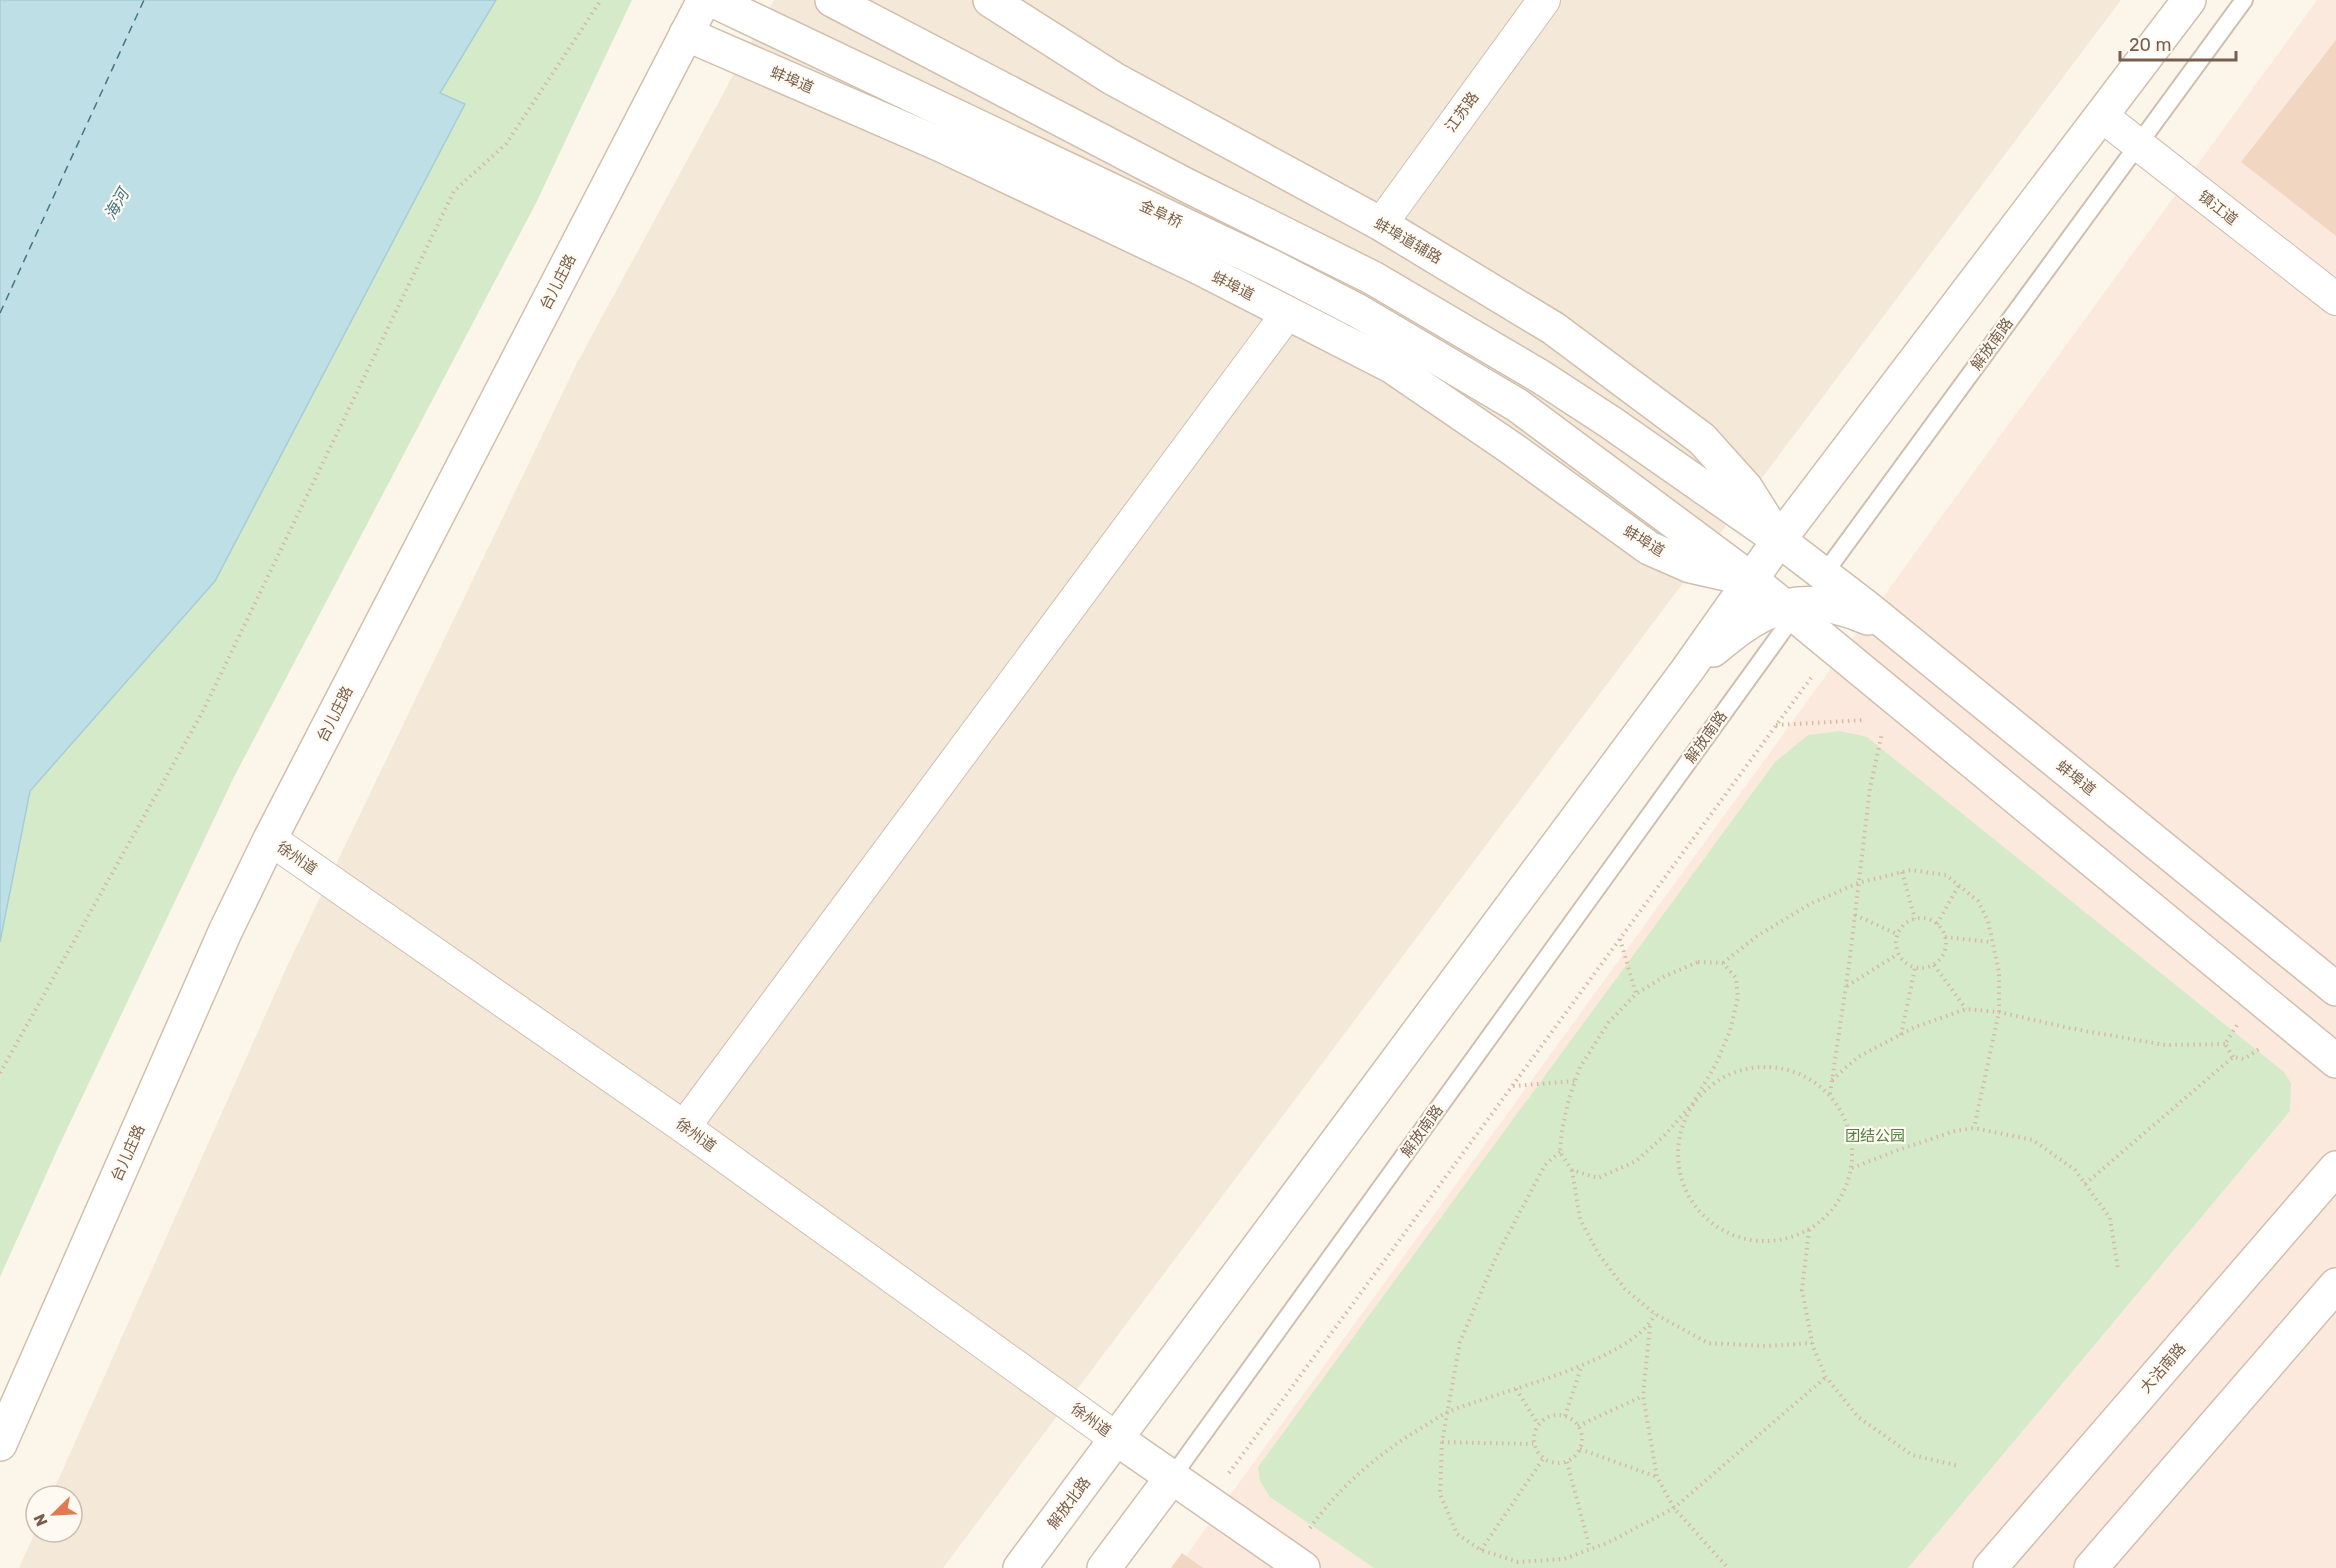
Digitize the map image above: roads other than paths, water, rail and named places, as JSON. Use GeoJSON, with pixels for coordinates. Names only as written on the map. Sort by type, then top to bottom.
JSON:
{"type":"FeatureCollection","features":[{"type":"Feature","properties":{"kind":"main road","name":"台儿庄路"},"geometry":{"type":"LineString","coordinates":[[0,1444],[225,932],[270,839],[704,0]]}},
{"type":"Feature","properties":{"kind":"main road","name":"金阜桥"},"geometry":{"type":"LineString","coordinates":[[712,0],[1273,267],[1339,301],[1516,405],[1591,460]]}},
{"type":"Feature","properties":{"kind":"main road","name":"蚌埠道"},"geometry":{"type":"LineString","coordinates":[[832,0],[1186,185],[1373,278],[1540,377],[1610,422],[1824,574],[2336,989]]}},
{"type":"Feature","properties":{"kind":"main road","name":"蚌埠道辅路"},"geometry":{"type":"LineString","coordinates":[[990,0],[1114,79],[1381,225],[1554,328],[1702,439],[1746,488],[1779,540]]}},
{"type":"Feature","properties":{"kind":"main road"},"geometry":{"type":"LineString","coordinates":[[1296,1563],[1117,1439],[1688,669],[1779,540],[2189,0]]}},
{"type":"Feature","properties":{"kind":"main road","name":"蚌埠道"},"geometry":{"type":"LineString","coordinates":[[686,34],[939,144],[1198,267],[1390,366],[1511,448],[1649,548],[1690,566],[1752,580]]}},
{"type":"Feature","properties":{"kind":"main road","name":"蚌埠道"},"geometry":{"type":"LineString","coordinates":[[1591,460],[1752,580],[1794,607],[1835,646],[2336,1061]]}},
{"type":"Feature","properties":{"kind":"main road"},"geometry":{"type":"LineString","coordinates":[[1688,669],[1753,621],[1794,607],[1841,608],[1894,630]]}},
{"type":"Feature","properties":{"kind":"main road","name":"大沽南路"},"geometry":{"type":"LineString","coordinates":[[1990,1568],[2336,1168]]}},
{"type":"Feature","properties":{"kind":"main road"},"geometry":{"type":"LineString","coordinates":[[2091,1568],[2336,1285]]}},
{"type":"Feature","properties":{"kind":"main road","name":"解放北路"},"geometry":{"type":"LineString","coordinates":[[1020,1568],[1117,1439]]}},
{"type":"Feature","properties":{"kind":"main road"},"geometry":{"type":"LineString","coordinates":[[1104,1568],[1172,1477]]}},
{"type":"Feature","properties":{"kind":"street","name":"江苏路"},"geometry":{"type":"LineString","coordinates":[[1381,225],[1544,0]]}},
{"type":"Feature","properties":{"kind":"street","name":"镇江道"},"geometry":{"type":"LineString","coordinates":[[2102,116],[2336,299]]}},
{"type":"Feature","properties":{"kind":"street"},"geometry":{"type":"LineString","coordinates":[[684,1127],[1287,314]]}},
{"type":"Feature","properties":{"kind":"street","name":"徐州道"},"geometry":{"type":"LineString","coordinates":[[270,839],[684,1127],[1117,1439]]}},
{"type":"Feature","properties":{"kind":"lane","name":"解放南路"},"geometry":{"type":"LineString","coordinates":[[1172,1477],[1794,607],[1824,574],[2244,0]]}},
{"type":"Feature","properties":{"kind":"water","name":"海河"},"geometry":{"type":"Polygon","coordinates":[[[0,0],[496,0],[440,93],[465,104],[215,581],[30,791],[0,942],[0,0]]]}},
{"type":"Feature","properties":{"kind":"park label","name":"团结公园"},"geometry":{"type":"Point","coordinates":[1875,1136]}}]}
